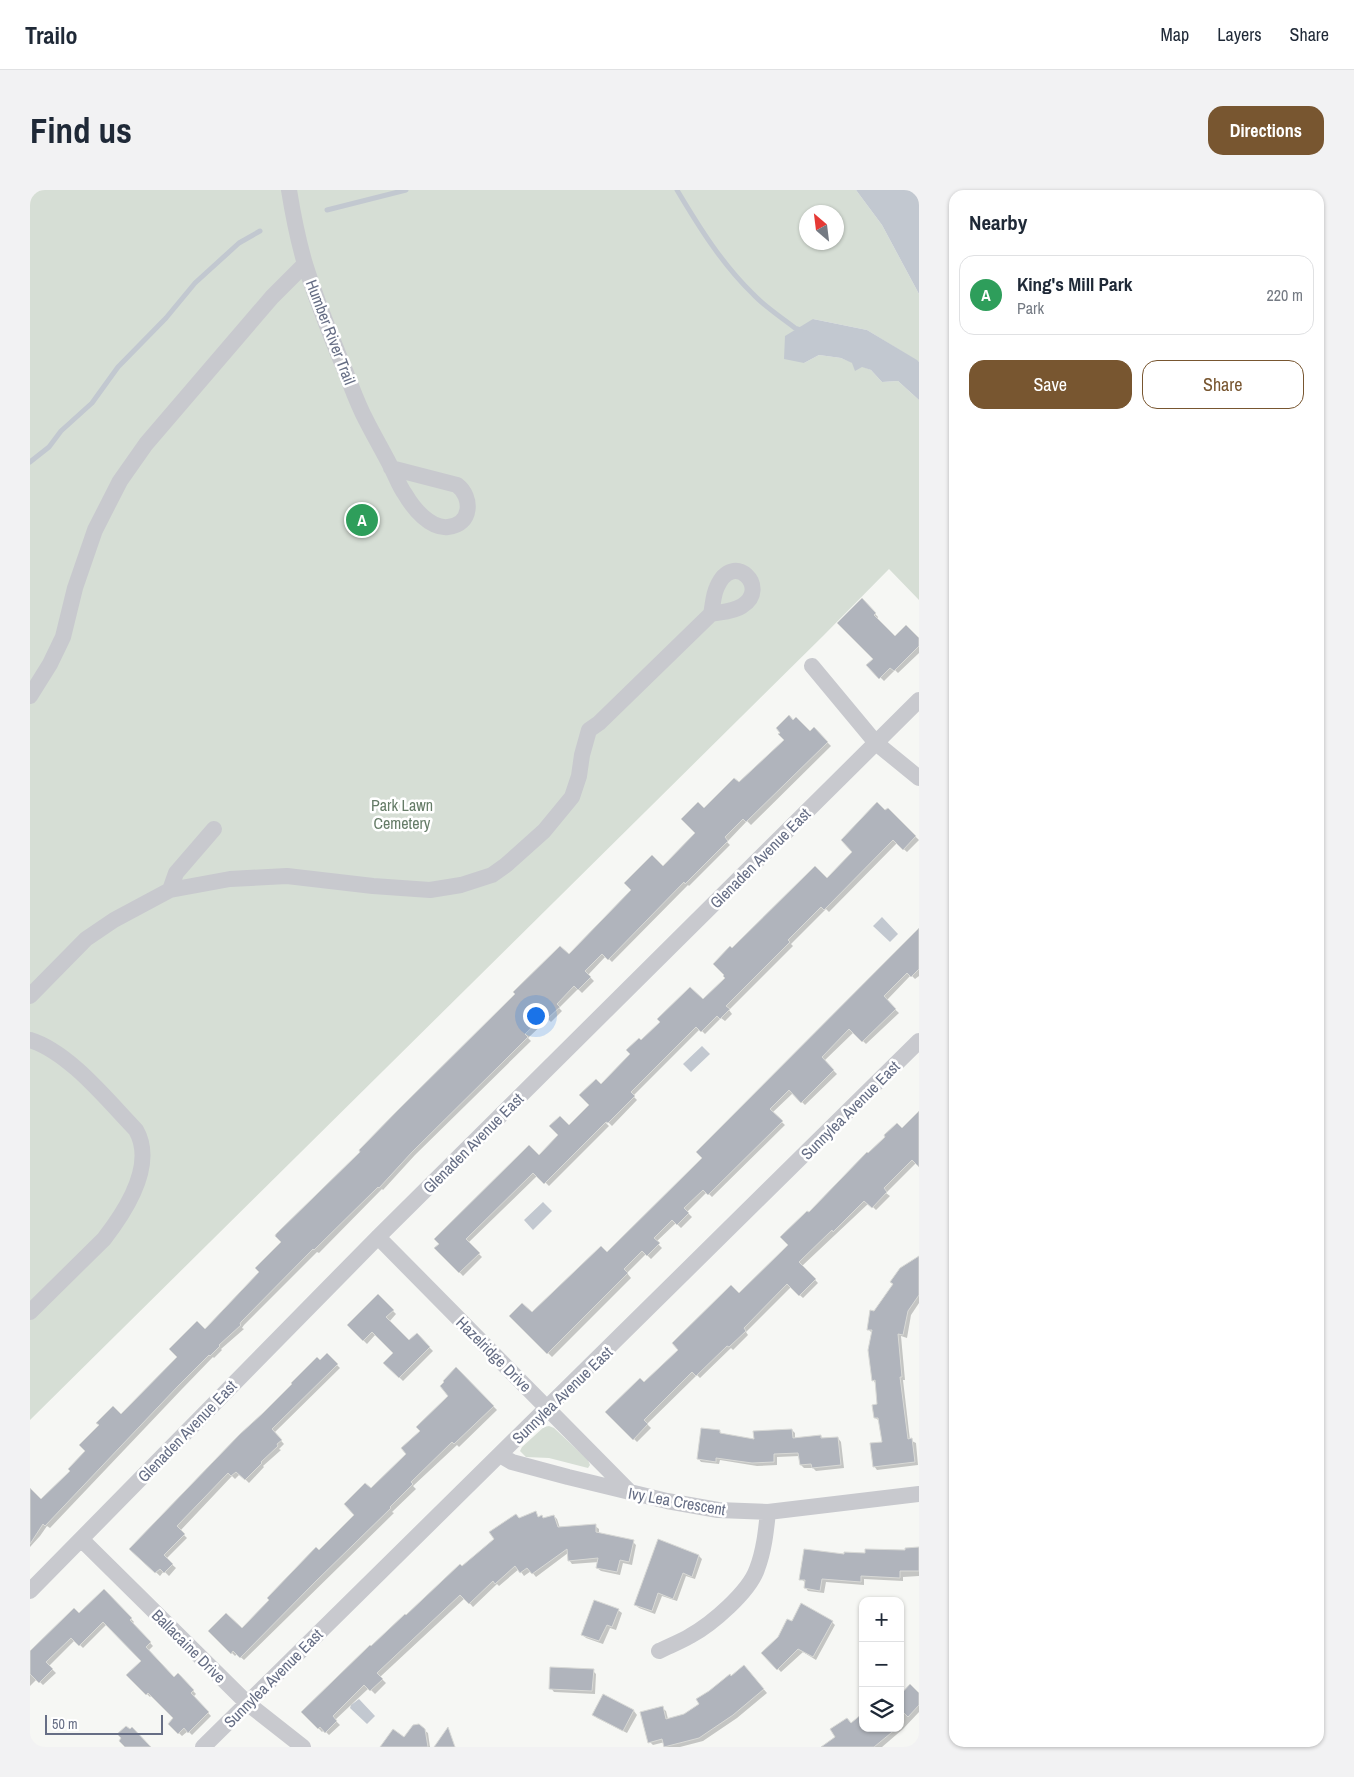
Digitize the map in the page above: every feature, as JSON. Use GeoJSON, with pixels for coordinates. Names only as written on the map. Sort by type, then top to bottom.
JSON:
{"type":"FeatureCollection","features":[{"type":"Feature","properties":{"kind":"street","name":"Humber River Trail"},"geometry":{"type":"LineString","coordinates":[[289,190],[306,264],[328,329],[364,418],[406,496],[426,519],[441,527],[449,527],[456,525],[465,517],[468,499],[462,489],[456,485],[391,468]]}},
{"type":"Feature","properties":{"kind":"street"},"geometry":{"type":"LineString","coordinates":[[30,696],[50,664],[63,637],[75,588],[95,530],[120,481],[146,444],[259,311],[306,264]]}},
{"type":"Feature","properties":{"kind":"street"},"geometry":{"type":"LineString","coordinates":[[30,996],[86,939],[114,920],[170,890],[230,879],[288,876],[373,886],[430,890],[461,885],[492,875],[544,831],[572,797],[579,776],[582,755],[589,730],[599,723],[711,614]]}},
{"type":"Feature","properties":{"kind":"street"},"geometry":{"type":"LineString","coordinates":[[812,666],[876,743],[919,778]]}},
{"type":"Feature","properties":{"kind":"street","name":"Glenaden Avenue East"},"geometry":{"type":"LineString","coordinates":[[30,1591],[378,1237],[919,700]]}},
{"type":"Feature","properties":{"kind":"street"},"geometry":{"type":"LineString","coordinates":[[170,890],[176,873],[214,829]]}},
{"type":"Feature","properties":{"kind":"street"},"geometry":{"type":"LineString","coordinates":[[30,1040],[50,1048],[58,1054],[79,1072],[136,1130],[140,1137],[142,1158],[136,1186],[130,1201],[113,1227],[104,1239],[30,1312]]}},
{"type":"Feature","properties":{"kind":"street","name":"Sunnylea Avenue East"},"geometry":{"type":"LineString","coordinates":[[204,1747],[919,1041]]}},
{"type":"Feature","properties":{"kind":"street","name":"Hazelridge Drive"},"geometry":{"type":"LineString","coordinates":[[378,1237],[630,1492]]}},
{"type":"Feature","properties":{"kind":"street","name":"Ivy Lea Crescent"},"geometry":{"type":"LineString","coordinates":[[500,1455],[512,1462],[630,1492],[718,1510],[768,1512],[919,1494]]}},
{"type":"Feature","properties":{"kind":"street"},"geometry":{"type":"LineString","coordinates":[[659,1651],[691,1636],[708,1624],[749,1584],[758,1567],[763,1549],[768,1512]]}},
{"type":"Feature","properties":{"kind":"street","name":"Ballacaine Drive"},"geometry":{"type":"LineString","coordinates":[[81,1540],[247,1703],[303,1747]]}},
{"type":"Feature","properties":{"kind":"green space","name":"Park Lawn Cemetery"},"geometry":{"type":"Polygon","coordinates":[[[30,190],[856,190],[882,225],[919,294],[919,362],[867,330],[813,319],[804,363],[819,355],[841,358],[871,370],[882,382],[898,381],[919,400],[919,600],[889,569],[30,1420],[30,190]]]}},
{"type":"Feature","properties":{"kind":"green space"},"geometry":{"type":"Polygon","coordinates":[[[544,1427],[554,1428],[588,1460],[590,1465],[588,1468],[549,1458],[526,1457],[520,1451],[544,1427]]]}},
{"type":"Feature","properties":{"kind":"shaded area"},"geometry":{"type":"Polygon","coordinates":[[[856,190],[919,190],[919,294],[882,225],[856,190]]]}},
{"type":"Feature","properties":{"kind":"shaded area"},"geometry":{"type":"Polygon","coordinates":[[[813,319],[867,330],[917,360],[919,362],[919,400],[898,381],[882,382],[871,370],[862,367],[855,371],[852,363],[841,358],[819,355],[804,363],[784,359],[785,336],[813,319]]]}},
{"type":"Feature","properties":{"kind":"shaded area"},"geometry":{"type":"Polygon","coordinates":[[[882,917],[898,934],[890,942],[873,926],[882,917]]]}},
{"type":"Feature","properties":{"kind":"shaded area"},"geometry":{"type":"Polygon","coordinates":[[[702,1046],[710,1054],[691,1072],[683,1064],[702,1046]]]}},
{"type":"Feature","properties":{"kind":"shaded area"},"geometry":{"type":"Polygon","coordinates":[[[543,1202],[552,1211],[533,1230],[524,1220],[543,1202]]]}},
{"type":"Feature","properties":{"kind":"shaded area"},"geometry":{"type":"Polygon","coordinates":[[[359,1699],[375,1716],[367,1724],[350,1708],[359,1699]]]}},
{"type":"Feature","properties":{"kind":"building"},"geometry":{"type":"Polygon","coordinates":[[[862,598],[876,613],[874,615],[895,636],[906,625],[919,638],[919,646],[894,671],[890,668],[879,679],[866,665],[873,659],[837,623],[862,598]]]}},
{"type":"Feature","properties":{"kind":"building"},"geometry":{"type":"Polygon","coordinates":[[[789,715],[793,720],[796,717],[810,731],[814,727],[828,742],[746,822],[743,819],[725,837],[728,841],[685,884],[684,882],[608,960],[602,954],[585,971],[591,977],[578,990],[574,986],[557,1004],[560,1007],[547,1019],[544,1016],[525,1034],[528,1037],[412,1152],[379,1188],[313,1249],[241,1322],[241,1325],[178,1386],[45,1526],[43,1524],[30,1544],[30,1488],[41,1499],[70,1471],[68,1469],[85,1451],[79,1445],[99,1425],[96,1423],[113,1406],[121,1414],[177,1357],[169,1349],[197,1321],[205,1329],[259,1272],[255,1268],[281,1242],[275,1236],[276,1234],[360,1152],[359,1150],[515,994],[513,992],[560,946],[569,954],[631,890],[624,883],[652,855],[663,866],[695,833],[681,819],[698,802],[704,808],[734,778],[739,782],[784,740],[778,734],[780,733],[776,728],[789,715]]]}},
{"type":"Feature","properties":{"kind":"building"},"geometry":{"type":"Polygon","coordinates":[[[877,802],[885,810],[888,808],[916,836],[903,850],[893,840],[824,910],[821,907],[788,940],[790,942],[726,1006],[730,1009],[720,1019],[717,1016],[701,1032],[696,1027],[631,1092],[635,1096],[544,1184],[533,1173],[466,1239],[480,1253],[459,1273],[434,1248],[439,1244],[434,1239],[529,1145],[539,1155],[558,1135],[549,1126],[560,1116],[569,1125],[589,1105],[579,1095],[596,1079],[601,1084],[630,1054],[626,1050],[639,1038],[641,1040],[660,1022],[657,1019],[690,987],[703,999],[725,978],[713,964],[730,946],[732,948],[815,866],[827,878],[852,852],[841,840],[877,802]]]}},
{"type":"Feature","properties":{"kind":"building"},"geometry":{"type":"Polygon","coordinates":[[[919,928],[919,969],[911,977],[907,973],[884,996],[896,1009],[862,1042],[849,1029],[822,1057],[834,1070],[801,1103],[789,1090],[770,1109],[783,1121],[708,1195],[703,1190],[684,1208],[689,1213],[677,1225],[672,1220],[654,1238],[660,1243],[647,1256],[642,1251],[624,1269],[628,1273],[547,1354],[509,1316],[522,1303],[532,1312],[601,1246],[607,1252],[702,1158],[696,1152],[919,928]]]}},
{"type":"Feature","properties":{"kind":"building"},"geometry":{"type":"Polygon","coordinates":[[[919,1111],[919,1167],[912,1160],[884,1188],[887,1192],[872,1208],[864,1201],[833,1232],[832,1230],[799,1262],[816,1279],[799,1296],[787,1284],[744,1328],[746,1331],[729,1347],[727,1346],[696,1376],[692,1372],[644,1420],[648,1424],[633,1440],[605,1412],[640,1378],[644,1382],[678,1350],[672,1343],[731,1285],[739,1293],[788,1245],[780,1237],[807,1211],[809,1212],[867,1152],[885,1137],[884,1135],[897,1123],[902,1128],[919,1111]]]}},
{"type":"Feature","properties":{"kind":"building"},"geometry":{"type":"Polygon","coordinates":[[[919,1256],[919,1295],[908,1311],[903,1335],[898,1334],[902,1377],[900,1377],[908,1439],[912,1438],[915,1462],[873,1467],[870,1443],[882,1442],[878,1418],[874,1418],[872,1405],[877,1404],[875,1380],[872,1381],[868,1350],[872,1330],[867,1330],[870,1310],[874,1311],[893,1284],[890,1282],[900,1268],[919,1256]]]}},
{"type":"Feature","properties":{"kind":"building"},"geometry":{"type":"Polygon","coordinates":[[[378,1294],[394,1310],[386,1317],[409,1340],[417,1333],[430,1347],[399,1378],[383,1363],[393,1353],[372,1332],[363,1341],[347,1325],[378,1294]]]}},
{"type":"Feature","properties":{"kind":"building"},"geometry":{"type":"Polygon","coordinates":[[[327,1353],[338,1364],[272,1429],[282,1440],[277,1444],[278,1446],[245,1480],[236,1472],[231,1476],[228,1473],[177,1526],[185,1534],[164,1555],[173,1564],[164,1573],[160,1569],[155,1573],[129,1549],[317,1357],[320,1360],[327,1353]]]}},
{"type":"Feature","properties":{"kind":"building"},"geometry":{"type":"Polygon","coordinates":[[[456,1367],[494,1406],[454,1444],[452,1442],[411,1482],[413,1484],[391,1508],[240,1658],[233,1651],[231,1654],[208,1631],[226,1613],[242,1628],[269,1600],[267,1598],[316,1547],[319,1550],[354,1515],[344,1504],[365,1483],[371,1488],[406,1454],[401,1448],[420,1431],[416,1427],[448,1396],[440,1386],[456,1367]]]}},
{"type":"Feature","properties":{"kind":"building"},"geometry":{"type":"Polygon","coordinates":[[[701,1428],[720,1430],[720,1433],[754,1439],[753,1431],[792,1429],[793,1438],[821,1435],[821,1438],[838,1437],[841,1465],[812,1468],[811,1464],[800,1465],[798,1453],[774,1454],[774,1462],[752,1463],[716,1458],[716,1462],[697,1459],[701,1428]]]}},
{"type":"Feature","properties":{"kind":"building"},"geometry":{"type":"Polygon","coordinates":[[[536,1511],[538,1517],[542,1515],[543,1518],[554,1515],[558,1527],[596,1524],[596,1532],[634,1540],[629,1562],[620,1560],[617,1572],[596,1568],[598,1558],[568,1561],[567,1549],[532,1574],[527,1568],[520,1573],[515,1566],[495,1584],[493,1581],[469,1604],[460,1595],[377,1673],[383,1679],[370,1691],[364,1685],[333,1716],[337,1721],[325,1733],[320,1727],[318,1729],[301,1712],[370,1645],[406,1615],[460,1564],[462,1566],[494,1539],[489,1532],[516,1514],[519,1518],[536,1511]]]}},
{"type":"Feature","properties":{"kind":"building"},"geometry":{"type":"Polygon","coordinates":[[[658,1539],[699,1555],[692,1577],[683,1573],[673,1599],[658,1593],[652,1611],[634,1605],[658,1539]]]}},
{"type":"Feature","properties":{"kind":"building"},"geometry":{"type":"Polygon","coordinates":[[[919,1547],[919,1571],[900,1571],[900,1578],[861,1576],[861,1582],[822,1579],[820,1591],[804,1588],[805,1580],[799,1580],[804,1549],[844,1554],[844,1552],[865,1553],[865,1549],[905,1550],[905,1548],[919,1547]]]}},
{"type":"Feature","properties":{"kind":"building"},"geometry":{"type":"Polygon","coordinates":[[[104,1589],[132,1618],[130,1620],[151,1642],[146,1647],[174,1677],[178,1673],[194,1690],[191,1693],[209,1712],[188,1733],[184,1728],[178,1734],[168,1724],[173,1718],[148,1693],[146,1695],[126,1675],[141,1661],[103,1622],[79,1646],[71,1638],[46,1662],[53,1669],[39,1683],[30,1674],[30,1651],[74,1608],[79,1613],[104,1589]]]}},
{"type":"Feature","properties":{"kind":"building"},"geometry":{"type":"Polygon","coordinates":[[[594,1600],[619,1609],[612,1627],[607,1625],[599,1641],[581,1635],[594,1600]]]}},
{"type":"Feature","properties":{"kind":"building"},"geometry":{"type":"Polygon","coordinates":[[[801,1603],[833,1621],[813,1657],[798,1649],[777,1670],[761,1653],[778,1637],[787,1619],[792,1621],[801,1603]]]}},
{"type":"Feature","properties":{"kind":"building"},"geometry":{"type":"Polygon","coordinates":[[[744,1665],[764,1689],[733,1715],[699,1738],[664,1747],[662,1739],[648,1743],[640,1712],[663,1706],[666,1719],[684,1714],[699,1704],[696,1699],[744,1665]]]}},
{"type":"Feature","properties":{"kind":"building"},"geometry":{"type":"Polygon","coordinates":[[[550,1667],[594,1669],[592,1691],[549,1689],[550,1667]]]}},
{"type":"Feature","properties":{"kind":"building"},"geometry":{"type":"Polygon","coordinates":[[[910,1684],[919,1693],[919,1705],[908,1717],[904,1713],[904,1691],[910,1684]]]}},
{"type":"Feature","properties":{"kind":"building"},"geometry":{"type":"Polygon","coordinates":[[[603,1694],[634,1710],[623,1731],[592,1715],[603,1694]]]}},
{"type":"Feature","properties":{"kind":"building"},"geometry":{"type":"Polygon","coordinates":[[[859,1716],[859,1732],[892,1732],[874,1747],[821,1747],[835,1737],[830,1729],[847,1718],[851,1723],[859,1716]]]}},
{"type":"Feature","properties":{"kind":"building"},"geometry":{"type":"Polygon","coordinates":[[[419,1724],[425,1729],[428,1747],[380,1747],[393,1729],[404,1737],[413,1725],[419,1724]]]}},
{"type":"Feature","properties":{"kind":"building"},"geometry":{"type":"Polygon","coordinates":[[[126,1726],[130,1729],[132,1727],[151,1747],[125,1747],[119,1741],[121,1738],[117,1734],[126,1726]]]}},
{"type":"Feature","properties":{"kind":"building"},"geometry":{"type":"Polygon","coordinates":[[[448,1727],[455,1747],[434,1747],[448,1727]]]}},
{"type":"Feature","properties":{"kind":"waterway"},"geometry":{"type":"LineString","coordinates":[[327,210],[406,190]]}},
{"type":"Feature","properties":{"kind":"waterway"},"geometry":{"type":"LineString","coordinates":[[677,190],[712,245],[731,270],[768,308],[795,328],[801,330]]}},
{"type":"Feature","properties":{"kind":"waterway"},"geometry":{"type":"LineString","coordinates":[[30,462],[49,447],[61,431],[92,403],[118,367],[166,318],[195,283],[239,243],[260,231]]}},
{"type":"Feature","properties":{"kind":"place","name":"King's Mill Park"},"geometry":{"type":"Point","coordinates":[362,520]}}]}
